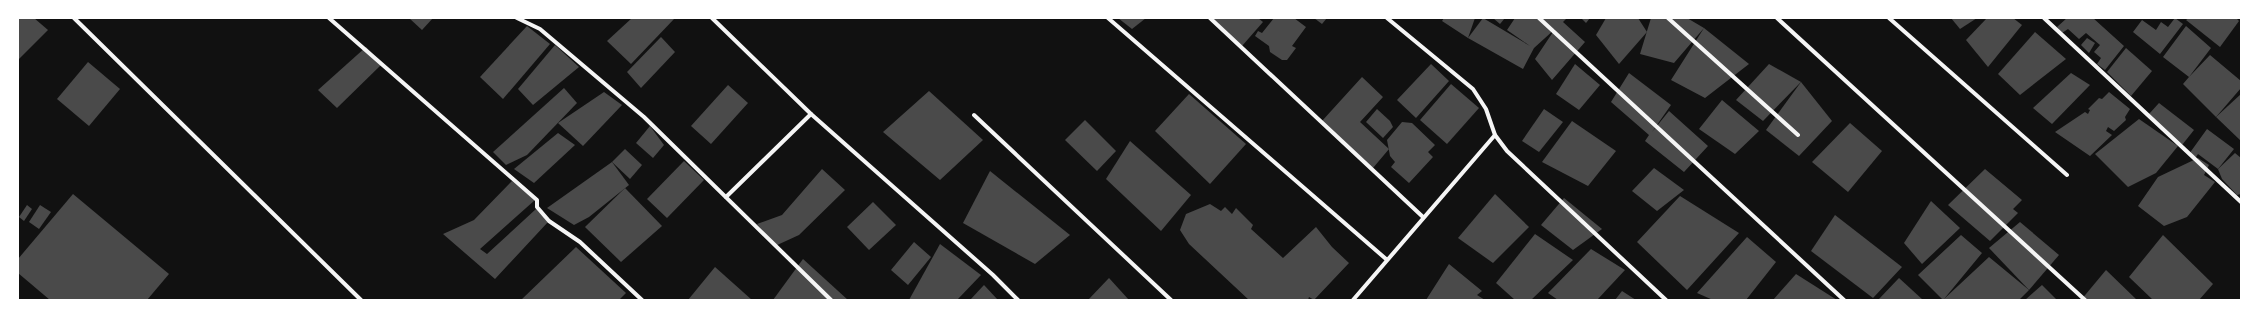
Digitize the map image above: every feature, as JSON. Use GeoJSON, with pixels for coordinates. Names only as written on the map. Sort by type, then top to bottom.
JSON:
{"type":"FeatureCollection","features":[{"type":"Feature","properties":{"kind":"street"},"geometry":{"type":"LineString","coordinates":[[74,18],[361,300]]}},
{"type":"Feature","properties":{"kind":"street"},"geometry":{"type":"LineString","coordinates":[[329,18],[537,200],[538,207],[549,221],[580,242],[642,300]]}},
{"type":"Feature","properties":{"kind":"street"},"geometry":{"type":"LineString","coordinates":[[516,18],[540,29],[644,117],[831,300]]}},
{"type":"Feature","properties":{"kind":"street"},"geometry":{"type":"LineString","coordinates":[[712,18],[811,114],[992,275],[1018,300]]}},
{"type":"Feature","properties":{"kind":"street"},"geometry":{"type":"LineString","coordinates":[[1108,18],[1386,259]]}},
{"type":"Feature","properties":{"kind":"street"},"geometry":{"type":"LineString","coordinates":[[1210,18],[1423,217]]}},
{"type":"Feature","properties":{"kind":"street"},"geometry":{"type":"LineString","coordinates":[[1387,18],[1473,89],[1486,109],[1495,135],[1513,159],[1666,300]]}},
{"type":"Feature","properties":{"kind":"street"},"geometry":{"type":"LineString","coordinates":[[1539,18],[1844,300]]}},
{"type":"Feature","properties":{"kind":"street"},"geometry":{"type":"LineString","coordinates":[[1668,18],[1798,134]]}},
{"type":"Feature","properties":{"kind":"street"},"geometry":{"type":"LineString","coordinates":[[1777,18],[2085,300]]}},
{"type":"Feature","properties":{"kind":"street"},"geometry":{"type":"LineString","coordinates":[[1889,18],[2067,175]]}},
{"type":"Feature","properties":{"kind":"street"},"geometry":{"type":"LineString","coordinates":[[2044,18],[2241,202]]}},
{"type":"Feature","properties":{"kind":"street"},"geometry":{"type":"LineString","coordinates":[[726,197],[811,114]]}},
{"type":"Feature","properties":{"kind":"street"},"geometry":{"type":"LineString","coordinates":[[974,115],[1171,300]]}},
{"type":"Feature","properties":{"kind":"street"},"geometry":{"type":"LineString","coordinates":[[1353,300],[1386,259],[1495,135]]}},
{"type":"Feature","properties":{"kind":"building"},"geometry":{"type":"Polygon","coordinates":[[[18,18],[34,18],[48,30],[18,60],[18,18]]]}},
{"type":"Feature","properties":{"kind":"building"},"geometry":{"type":"Polygon","coordinates":[[[409,18],[433,18],[422,30],[409,18]]]}},
{"type":"Feature","properties":{"kind":"building"},"geometry":{"type":"Polygon","coordinates":[[[632,18],[675,18],[631,64],[607,41],[632,18]]]}},
{"type":"Feature","properties":{"kind":"building"},"geometry":{"type":"Polygon","coordinates":[[[1118,18],[1146,18],[1132,29],[1118,18]]]}},
{"type":"Feature","properties":{"kind":"building"},"geometry":{"type":"Polygon","coordinates":[[[1213,18],[1258,18],[1263,22],[1242,46],[1213,18]]]}},
{"type":"Feature","properties":{"kind":"building"},"geometry":{"type":"Polygon","coordinates":[[[1274,18],[1294,18],[1306,27],[1292,46],[1296,48],[1287,60],[1282,60],[1270,52],[1269,46],[1255,36],[1258,31],[1262,33],[1274,18]]]}},
{"type":"Feature","properties":{"kind":"building"},"geometry":{"type":"Polygon","coordinates":[[[1314,18],[1327,18],[1322,24],[1314,18]]]}},
{"type":"Feature","properties":{"kind":"building"},"geometry":{"type":"Polygon","coordinates":[[[1444,18],[1475,18],[1468,38],[1442,21],[1444,18]]]}},
{"type":"Feature","properties":{"kind":"building"},"geometry":{"type":"Polygon","coordinates":[[[1483,18],[1530,46],[1507,30],[1515,18],[1567,18],[1563,22],[1585,42],[1552,80],[1535,59],[1555,29],[1534,48],[1523,69],[1468,38],[1483,18]]]}},
{"type":"Feature","properties":{"kind":"building"},"geometry":{"type":"Polygon","coordinates":[[[1493,18],[1505,18],[1500,24],[1493,18]]]}},
{"type":"Feature","properties":{"kind":"building"},"geometry":{"type":"Polygon","coordinates":[[[1581,18],[1590,18],[1586,23],[1581,18]]]}},
{"type":"Feature","properties":{"kind":"building"},"geometry":{"type":"Polygon","coordinates":[[[1606,18],[1638,18],[1647,32],[1619,64],[1596,35],[1606,18]]]}},
{"type":"Feature","properties":{"kind":"building"},"geometry":{"type":"Polygon","coordinates":[[[1651,18],[1687,18],[1704,28],[1674,63],[1640,54],[1651,18]]]}},
{"type":"Feature","properties":{"kind":"building"},"geometry":{"type":"Polygon","coordinates":[[[1951,18],[1977,18],[1960,29],[1951,18]]]}},
{"type":"Feature","properties":{"kind":"building"},"geometry":{"type":"Polygon","coordinates":[[[1987,18],[2013,18],[2022,25],[1988,67],[1966,40],[1987,18]]]}},
{"type":"Feature","properties":{"kind":"building"},"geometry":{"type":"Polygon","coordinates":[[[2067,18],[2093,18],[2124,46],[2105,70],[2097,64],[2101,58],[2094,52],[2100,45],[2086,33],[2079,39],[2068,29],[2062,33],[2057,27],[2067,18]]]}},
{"type":"Feature","properties":{"kind":"building"},"geometry":{"type":"Polygon","coordinates":[[[2175,18],[2183,24],[2160,54],[2133,32],[2142,20],[2156,30],[2161,22],[2168,27],[2175,18]]]}},
{"type":"Feature","properties":{"kind":"building"},"geometry":{"type":"Polygon","coordinates":[[[2189,18],[2236,18],[2239,21],[2220,47],[2186,20],[2189,18]]]}},
{"type":"Feature","properties":{"kind":"building"},"geometry":{"type":"Polygon","coordinates":[[[527,26],[550,44],[503,99],[480,77],[527,26]]]}},
{"type":"Feature","properties":{"kind":"building"},"geometry":{"type":"Polygon","coordinates":[[[2186,26],[2211,48],[2189,77],[2163,57],[2186,26]]]}},
{"type":"Feature","properties":{"kind":"building"},"geometry":{"type":"Polygon","coordinates":[[[1704,28],[1749,64],[1705,98],[1671,80],[1704,28]]]}},
{"type":"Feature","properties":{"kind":"building"},"geometry":{"type":"Polygon","coordinates":[[[2035,32],[2066,59],[2020,95],[1998,74],[2035,32]]]}},
{"type":"Feature","properties":{"kind":"building"},"geometry":{"type":"Polygon","coordinates":[[[661,37],[675,52],[641,88],[627,72],[661,37]]]}},
{"type":"Feature","properties":{"kind":"building"},"geometry":{"type":"Polygon","coordinates":[[[2087,38],[2095,43],[2089,53],[2081,45],[2087,38]]]}},
{"type":"Feature","properties":{"kind":"building"},"geometry":{"type":"Polygon","coordinates":[[[555,45],[579,67],[533,105],[518,89],[555,45]]]}},
{"type":"Feature","properties":{"kind":"building"},"geometry":{"type":"Polygon","coordinates":[[[366,47],[382,64],[337,108],[318,90],[366,47]]]}},
{"type":"Feature","properties":{"kind":"building"},"geometry":{"type":"Polygon","coordinates":[[[2126,48],[2152,71],[2131,96],[2107,72],[2126,48]]]}},
{"type":"Feature","properties":{"kind":"building"},"geometry":{"type":"Polygon","coordinates":[[[2210,55],[2241,81],[2241,88],[2216,117],[2183,84],[2210,55]]]}},
{"type":"Feature","properties":{"kind":"building"},"geometry":{"type":"Polygon","coordinates":[[[88,62],[120,89],[89,126],[57,99],[88,62]]]}},
{"type":"Feature","properties":{"kind":"building"},"geometry":{"type":"Polygon","coordinates":[[[1431,64],[1449,81],[1416,118],[1397,100],[1431,64]]]}},
{"type":"Feature","properties":{"kind":"building"},"geometry":{"type":"Polygon","coordinates":[[[1575,64],[1600,85],[1579,110],[1556,94],[1575,64]]]}},
{"type":"Feature","properties":{"kind":"building"},"geometry":{"type":"Polygon","coordinates":[[[1769,64],[1801,82],[1763,121],[1736,100],[1769,64]]]}},
{"type":"Feature","properties":{"kind":"building"},"geometry":{"type":"Polygon","coordinates":[[[1629,73],[1671,105],[1652,132],[1669,111],[1708,146],[1684,172],[1645,141],[1649,135],[1611,102],[1629,73]]]}},
{"type":"Feature","properties":{"kind":"building"},"geometry":{"type":"Polygon","coordinates":[[[2071,73],[2090,85],[2052,124],[2033,108],[2071,73]]]}},
{"type":"Feature","properties":{"kind":"building"},"geometry":{"type":"Polygon","coordinates":[[[1362,77],[1383,97],[1360,122],[1389,149],[1373,168],[1322,121],[1362,77]]]}},
{"type":"Feature","properties":{"kind":"building"},"geometry":{"type":"Polygon","coordinates":[[[1801,82],[1832,121],[1799,156],[1766,130],[1801,82]]]}},
{"type":"Feature","properties":{"kind":"building"},"geometry":{"type":"Polygon","coordinates":[[[1451,84],[1479,108],[1447,144],[1420,120],[1451,84]]]}},
{"type":"Feature","properties":{"kind":"building"},"geometry":{"type":"Polygon","coordinates":[[[728,85],[748,103],[711,144],[691,126],[728,85]]]}},
{"type":"Feature","properties":{"kind":"building"},"geometry":{"type":"Polygon","coordinates":[[[564,88],[577,103],[527,155],[506,165],[493,152],[564,88]]]}},
{"type":"Feature","properties":{"kind":"building"},"geometry":{"type":"Polygon","coordinates":[[[929,91],[983,140],[940,180],[883,132],[929,91]]]}},
{"type":"Feature","properties":{"kind":"building"},"geometry":{"type":"Polygon","coordinates":[[[604,92],[622,105],[583,146],[558,123],[604,92]]]}},
{"type":"Feature","properties":{"kind":"building"},"geometry":{"type":"Polygon","coordinates":[[[2109,92],[2130,109],[2125,117],[2126,120],[2114,131],[2108,127],[2106,131],[2112,135],[2090,156],[2055,132],[2085,112],[2088,114],[2090,110],[2088,109],[2099,98],[2102,99],[2109,92]]]}},
{"type":"Feature","properties":{"kind":"building"},"geometry":{"type":"Polygon","coordinates":[[[1189,94],[1246,144],[1210,184],[1155,131],[1189,94]]]}},
{"type":"Feature","properties":{"kind":"building"},"geometry":{"type":"Polygon","coordinates":[[[2241,94],[2241,141],[2216,117],[2241,94]]]}},
{"type":"Feature","properties":{"kind":"building"},"geometry":{"type":"Polygon","coordinates":[[[1722,100],[1759,131],[1735,154],[1699,129],[1722,100]]]}},
{"type":"Feature","properties":{"kind":"building"},"geometry":{"type":"Polygon","coordinates":[[[2159,103],[2194,130],[2182,145],[2149,114],[2159,103]]]}},
{"type":"Feature","properties":{"kind":"building"},"geometry":{"type":"Polygon","coordinates":[[[1377,109],[1390,121],[1393,127],[1383,138],[1366,122],[1377,109]]]}},
{"type":"Feature","properties":{"kind":"building"},"geometry":{"type":"Polygon","coordinates":[[[1544,109],[1563,122],[1539,152],[1522,141],[1544,109]]]}},
{"type":"Feature","properties":{"kind":"building"},"geometry":{"type":"Polygon","coordinates":[[[2139,119],[2178,146],[2156,173],[2128,187],[2095,154],[2139,119]]]}},
{"type":"Feature","properties":{"kind":"building"},"geometry":{"type":"Polygon","coordinates":[[[1085,120],[1116,151],[1097,171],[1065,140],[1085,120]]]}},
{"type":"Feature","properties":{"kind":"building"},"geometry":{"type":"Polygon","coordinates":[[[1572,121],[1616,151],[1588,186],[1542,162],[1572,121]]]}},
{"type":"Feature","properties":{"kind":"building"},"geometry":{"type":"Polygon","coordinates":[[[1402,122],[1412,123],[1435,145],[1428,152],[1433,157],[1409,183],[1391,167],[1395,162],[1390,156],[1387,140],[1402,122]]]}},
{"type":"Feature","properties":{"kind":"building"},"geometry":{"type":"Polygon","coordinates":[[[1850,123],[1882,151],[1848,192],[1812,162],[1850,123]]]}},
{"type":"Feature","properties":{"kind":"building"},"geometry":{"type":"Polygon","coordinates":[[[650,126],[664,145],[653,158],[636,143],[650,126]]]}},
{"type":"Feature","properties":{"kind":"building"},"geometry":{"type":"Polygon","coordinates":[[[2207,129],[2234,149],[2218,169],[2198,154],[2196,157],[2189,154],[2207,129]]]}},
{"type":"Feature","properties":{"kind":"building"},"geometry":{"type":"Polygon","coordinates":[[[558,133],[575,145],[534,183],[514,169],[558,133]]]}},
{"type":"Feature","properties":{"kind":"building"},"geometry":{"type":"Polygon","coordinates":[[[1130,141],[1191,195],[1161,231],[1106,179],[1130,141]]]}},
{"type":"Feature","properties":{"kind":"building"},"geometry":{"type":"Polygon","coordinates":[[[625,149],[642,165],[630,179],[612,162],[625,149]]]}},
{"type":"Feature","properties":{"kind":"building"},"geometry":{"type":"Polygon","coordinates":[[[2235,153],[2241,158],[2241,194],[2237,195],[2222,179],[2218,169],[2235,153]]]}},
{"type":"Feature","properties":{"kind":"building"},"geometry":{"type":"Polygon","coordinates":[[[2198,158],[2209,165],[2204,175],[2215,182],[2187,217],[2164,226],[2138,206],[2158,177],[2198,158]]]}},
{"type":"Feature","properties":{"kind":"building"},"geometry":{"type":"Polygon","coordinates":[[[684,161],[704,180],[667,218],[647,199],[684,161]]]}},
{"type":"Feature","properties":{"kind":"building"},"geometry":{"type":"Polygon","coordinates":[[[612,162],[629,185],[589,217],[574,225],[547,208],[612,162]]]}},
{"type":"Feature","properties":{"kind":"building"},"geometry":{"type":"Polygon","coordinates":[[[1654,168],[1684,190],[1657,211],[1632,191],[1654,168]]]}},
{"type":"Feature","properties":{"kind":"building"},"geometry":{"type":"Polygon","coordinates":[[[822,169],[845,190],[799,235],[775,246],[757,224],[782,215],[822,169]]]}},
{"type":"Feature","properties":{"kind":"building"},"geometry":{"type":"Polygon","coordinates":[[[1985,169],[2022,200],[2013,209],[2018,213],[1990,241],[1948,205],[1985,169]]]}},
{"type":"Feature","properties":{"kind":"building"},"geometry":{"type":"Polygon","coordinates":[[[990,171],[1070,235],[1035,264],[963,223],[990,171]]]}},
{"type":"Feature","properties":{"kind":"building"},"geometry":{"type":"Polygon","coordinates":[[[512,181],[535,200],[480,249],[487,254],[536,209],[548,222],[495,279],[443,234],[474,220],[512,181]]]}},
{"type":"Feature","properties":{"kind":"building"},"geometry":{"type":"Polygon","coordinates":[[[625,188],[662,226],[621,262],[585,227],[625,188]]]}},
{"type":"Feature","properties":{"kind":"building"},"geometry":{"type":"Polygon","coordinates":[[[73,194],[169,274],[147,300],[50,300],[18,273],[18,259],[73,194]]]}},
{"type":"Feature","properties":{"kind":"building"},"geometry":{"type":"Polygon","coordinates":[[[1495,194],[1529,227],[1493,263],[1458,238],[1495,194]]]}},
{"type":"Feature","properties":{"kind":"building"},"geometry":{"type":"Polygon","coordinates":[[[1680,196],[1739,233],[1687,290],[1637,242],[1680,196]]]}},
{"type":"Feature","properties":{"kind":"building"},"geometry":{"type":"Polygon","coordinates":[[[1564,198],[1602,229],[1573,250],[1541,225],[1564,198]]]}},
{"type":"Feature","properties":{"kind":"building"},"geometry":{"type":"Polygon","coordinates":[[[1931,201],[1960,228],[1922,264],[1904,243],[1931,201]]]}},
{"type":"Feature","properties":{"kind":"building"},"geometry":{"type":"Polygon","coordinates":[[[873,202],[896,225],[869,250],[847,227],[873,202]]]}},
{"type":"Feature","properties":{"kind":"building"},"geometry":{"type":"Polygon","coordinates":[[[1210,204],[1221,211],[1225,207],[1232,214],[1236,208],[1253,225],[1251,229],[1283,258],[1316,227],[1332,247],[1349,263],[1314,300],[1309,297],[1308,300],[1249,300],[1189,244],[1180,230],[1186,214],[1210,204]]]}},
{"type":"Feature","properties":{"kind":"building"},"geometry":{"type":"Polygon","coordinates":[[[27,205],[32,209],[24,221],[19,217],[27,205]]]}},
{"type":"Feature","properties":{"kind":"building"},"geometry":{"type":"Polygon","coordinates":[[[40,205],[51,212],[39,229],[29,222],[40,205]]]}},
{"type":"Feature","properties":{"kind":"building"},"geometry":{"type":"Polygon","coordinates":[[[1835,215],[1902,267],[1873,298],[1811,251],[1835,215]]]}},
{"type":"Feature","properties":{"kind":"building"},"geometry":{"type":"Polygon","coordinates":[[[2020,222],[2059,255],[2029,290],[1989,248],[2020,222]]]}},
{"type":"Feature","properties":{"kind":"building"},"geometry":{"type":"Polygon","coordinates":[[[1535,234],[1573,260],[1531,300],[1515,300],[1496,283],[1535,234]]]}},
{"type":"Feature","properties":{"kind":"building"},"geometry":{"type":"Polygon","coordinates":[[[1961,235],[1982,253],[1944,299],[1989,257],[2029,290],[2019,300],[1943,300],[1918,275],[1961,235]]]}},
{"type":"Feature","properties":{"kind":"building"},"geometry":{"type":"Polygon","coordinates":[[[2163,235],[2213,284],[2199,300],[2153,300],[2129,277],[2163,235]]]}},
{"type":"Feature","properties":{"kind":"building"},"geometry":{"type":"Polygon","coordinates":[[[1747,237],[1776,262],[1746,300],[1713,300],[1697,293],[1747,237]]]}},
{"type":"Feature","properties":{"kind":"building"},"geometry":{"type":"Polygon","coordinates":[[[914,242],[931,257],[908,285],[891,270],[914,242]]]}},
{"type":"Feature","properties":{"kind":"building"},"geometry":{"type":"Polygon","coordinates":[[[940,244],[981,275],[957,300],[909,300],[940,244]]]}},
{"type":"Feature","properties":{"kind":"building"},"geometry":{"type":"Polygon","coordinates":[[[576,247],[626,293],[619,300],[521,300],[576,247]]]}},
{"type":"Feature","properties":{"kind":"building"},"geometry":{"type":"Polygon","coordinates":[[[1591,249],[1625,270],[1597,300],[1558,300],[1548,293],[1591,249]]]}},
{"type":"Feature","properties":{"kind":"building"},"geometry":{"type":"Polygon","coordinates":[[[803,259],[848,300],[773,300],[803,259]]]}},
{"type":"Feature","properties":{"kind":"building"},"geometry":{"type":"Polygon","coordinates":[[[1449,264],[1482,291],[1477,295],[1485,300],[1426,300],[1449,264]]]}},
{"type":"Feature","properties":{"kind":"building"},"geometry":{"type":"Polygon","coordinates":[[[715,267],[752,300],[688,300],[715,267]]]}},
{"type":"Feature","properties":{"kind":"building"},"geometry":{"type":"Polygon","coordinates":[[[2106,270],[2137,300],[2081,300],[2106,270]]]}},
{"type":"Feature","properties":{"kind":"building"},"geometry":{"type":"Polygon","coordinates":[[[1796,274],[1837,300],[1773,300],[1796,274]]]}},
{"type":"Feature","properties":{"kind":"building"},"geometry":{"type":"Polygon","coordinates":[[[1109,278],[1129,300],[1088,300],[1109,278]]]}},
{"type":"Feature","properties":{"kind":"building"},"geometry":{"type":"Polygon","coordinates":[[[1899,278],[1923,300],[1878,300],[1899,278]]]}},
{"type":"Feature","properties":{"kind":"building"},"geometry":{"type":"Polygon","coordinates":[[[984,285],[998,300],[970,300],[984,285]]]}},
{"type":"Feature","properties":{"kind":"building"},"geometry":{"type":"Polygon","coordinates":[[[2042,285],[2057,300],[2025,300],[2042,285]]]}},
{"type":"Feature","properties":{"kind":"building"},"geometry":{"type":"Polygon","coordinates":[[[1622,291],[1636,300],[1615,300],[1622,291]]]}}]}
